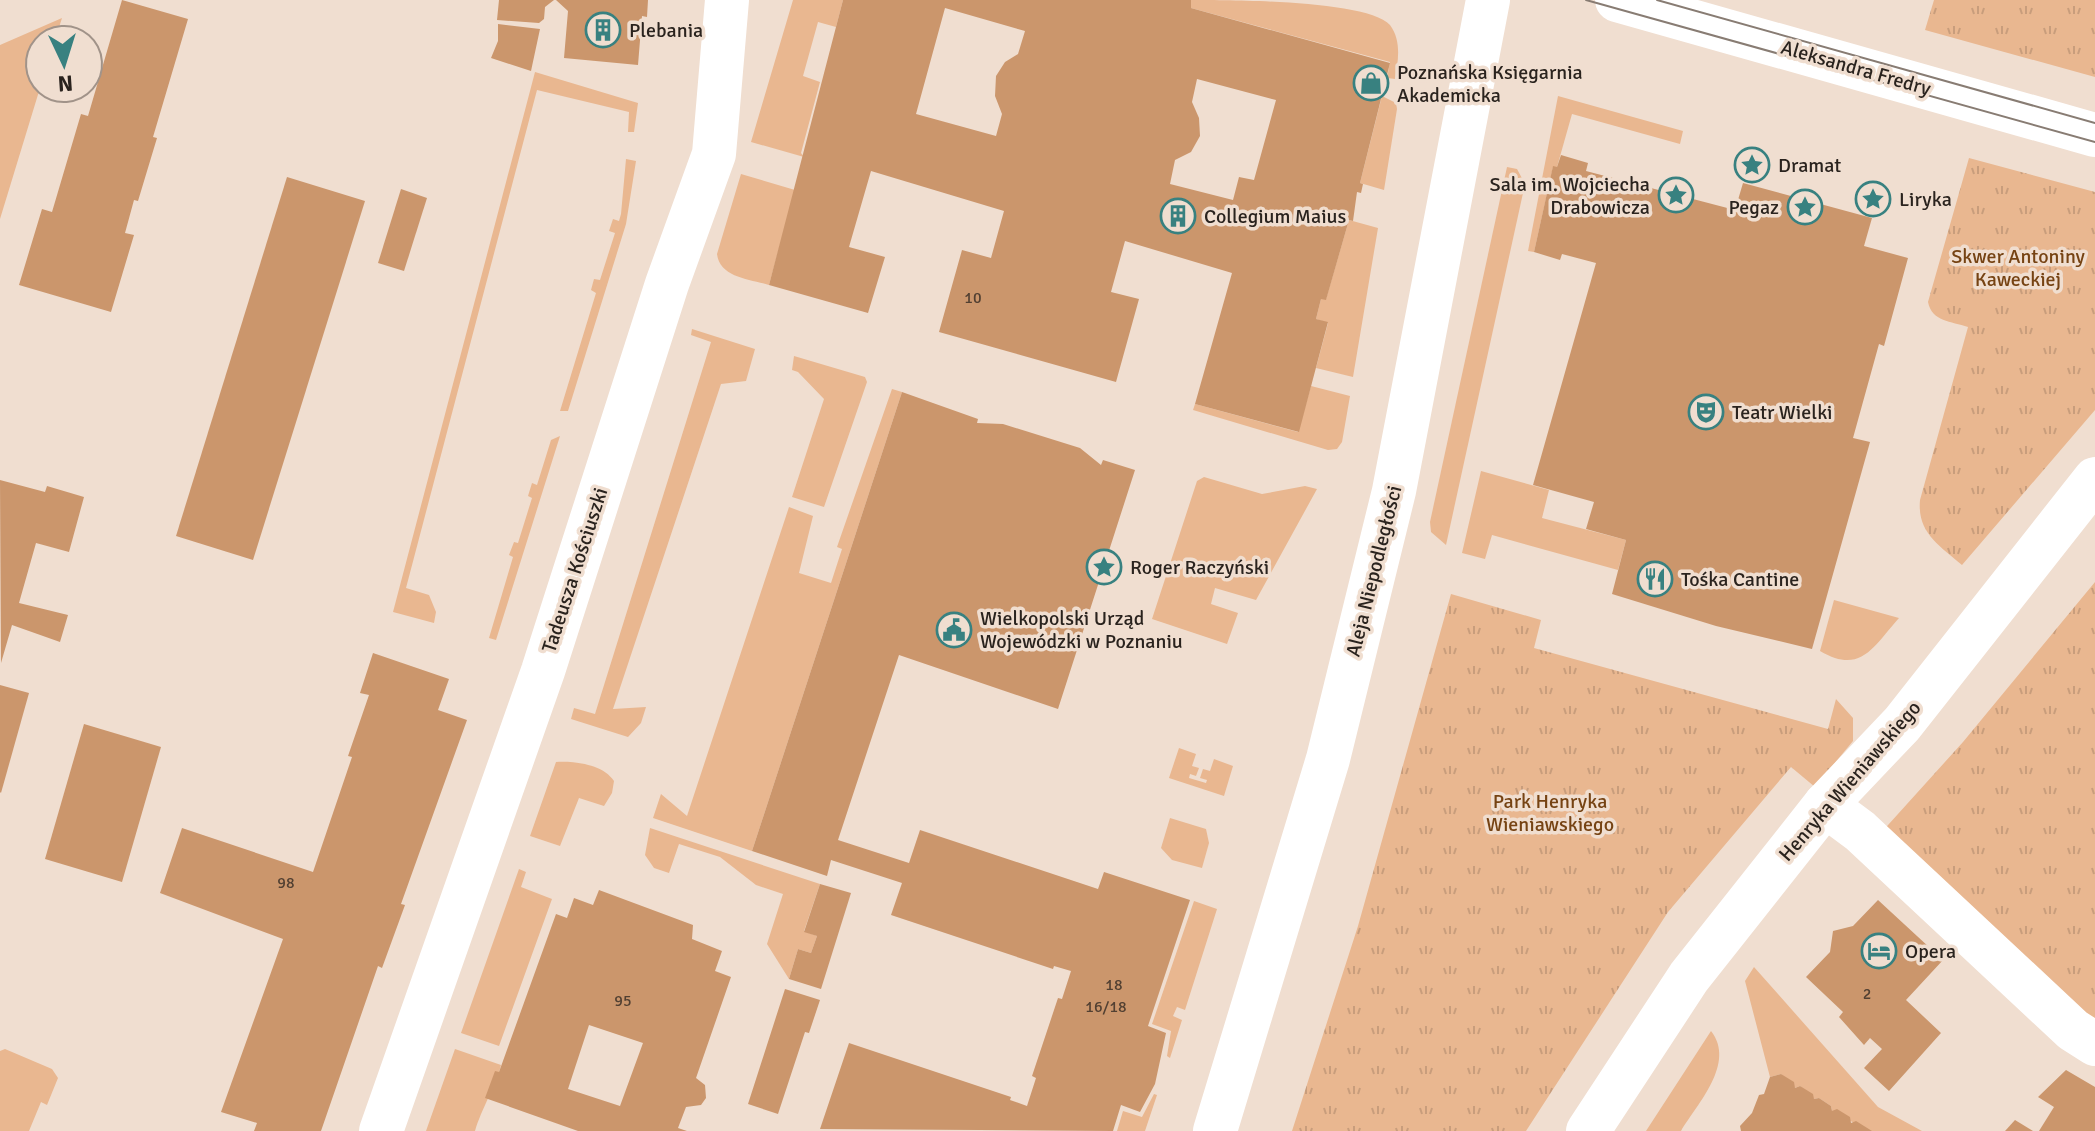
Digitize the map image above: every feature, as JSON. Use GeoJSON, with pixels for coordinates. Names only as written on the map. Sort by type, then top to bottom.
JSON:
{"type":"FeatureCollection","features":[{"type":"Feature","properties":{"kind":"street","name":"Tadeusza Kościuszki"},"geometry":{"type":"LineString","coordinates":[[381,1131],[543,671],[667,284],[714,154],[727,0]]}},
{"type":"Feature","properties":{"kind":"street","name":"Aleja Niepodległości"},"geometry":{"type":"LineString","coordinates":[[1215,1131],[1324,773],[1394,491],[1488,0]]}},
{"type":"Feature","properties":{"kind":"street","name":"Aleksandra Fredry"},"geometry":{"type":"LineString","coordinates":[[1617,0],[2095,135]]}},
{"type":"Feature","properties":{"kind":"street","name":"Henryka Wieniawskiego"},"geometry":{"type":"LineString","coordinates":[[1588,1131],[1689,977],[1825,805],[1902,724],[2095,479]]}},
{"type":"Feature","properties":{"kind":"street"},"geometry":{"type":"LineString","coordinates":[[1825,805],[1860,831],[2073,1030],[2095,1044]]}},
{"type":"Feature","properties":{"kind":"green space"},"geometry":{"type":"Polygon","coordinates":[[[793,0],[843,0],[836,27],[818,22],[803,76],[820,82],[801,153],[804,157],[751,142],[793,0]]]}},
{"type":"Feature","properties":{"kind":"green space"},"geometry":{"type":"Polygon","coordinates":[[[1191,0],[1296,3],[1377,17],[1394,31],[1398,52],[1395,79],[1387,78],[1390,62],[1191,8],[1191,0]]]}},
{"type":"Feature","properties":{"kind":"green space"},"geometry":{"type":"Polygon","coordinates":[[[1934,0],[2095,0],[2095,77],[1925,30],[1934,0]]]}},
{"type":"Feature","properties":{"kind":"green space"},"geometry":{"type":"Polygon","coordinates":[[[24,35],[24,104],[35,104],[0,219],[0,45],[24,35]]]}},
{"type":"Feature","properties":{"kind":"green space"},"geometry":{"type":"Polygon","coordinates":[[[535,72],[638,103],[634,132],[628,132],[629,112],[537,90],[406,588],[429,595],[436,612],[434,623],[393,612],[535,72]]]}},
{"type":"Feature","properties":{"kind":"green space"},"geometry":{"type":"Polygon","coordinates":[[[1382,96],[1396,103],[1397,109],[1384,190],[1360,183],[1382,96]]]}},
{"type":"Feature","properties":{"kind":"green space"},"geometry":{"type":"Polygon","coordinates":[[[1558,96],[1683,131],[1680,144],[1572,114],[1557,167],[1553,167],[1534,252],[1528,251],[1558,96]]]}},
{"type":"Feature","properties":{"kind":"green space","name":"Skwer Antoniny Kaweckiej"},"geometry":{"type":"Polygon","coordinates":[[[1969,158],[2095,192],[2095,410],[1962,565],[1926,530],[1920,500],[1968,327],[1938,317],[1928,302],[1969,158]]]}},
{"type":"Feature","properties":{"kind":"green space"},"geometry":{"type":"Polygon","coordinates":[[[626,159],[636,161],[626,224],[568,411],[560,411],[596,293],[591,290],[594,279],[600,280],[615,233],[609,231],[613,219],[619,221],[621,214],[626,159]]]}},
{"type":"Feature","properties":{"kind":"green space"},"geometry":{"type":"Polygon","coordinates":[[[1507,167],[1517,169],[1525,184],[1446,545],[1431,532],[1430,522],[1507,167]]]}},
{"type":"Feature","properties":{"kind":"green space"},"geometry":{"type":"Polygon","coordinates":[[[741,174],[795,190],[769,285],[730,273],[719,262],[717,254],[741,174]]]}},
{"type":"Feature","properties":{"kind":"green space"},"geometry":{"type":"Polygon","coordinates":[[[1349,220],[1378,228],[1353,377],[1316,368],[1328,323],[1316,319],[1321,299],[1326,299],[1349,220]]]}},
{"type":"Feature","properties":{"kind":"green space"},"geometry":{"type":"Polygon","coordinates":[[[692,329],[755,349],[746,381],[721,384],[613,709],[646,707],[641,723],[628,737],[571,719],[574,708],[595,714],[711,342],[691,335],[692,329]]]}},
{"type":"Feature","properties":{"kind":"green space"},"geometry":{"type":"Polygon","coordinates":[[[794,356],[865,377],[867,382],[824,507],[792,497],[824,399],[798,372],[792,370],[794,356]]]}},
{"type":"Feature","properties":{"kind":"green space"},"geometry":{"type":"Polygon","coordinates":[[[1311,386],[1350,396],[1342,442],[1337,449],[1328,450],[1193,410],[1195,404],[1298,432],[1311,386]]]}},
{"type":"Feature","properties":{"kind":"green space"},"geometry":{"type":"Polygon","coordinates":[[[892,389],[902,392],[752,851],[653,818],[661,794],[687,816],[789,507],[813,516],[799,573],[831,583],[842,549],[837,547],[892,389]]]}},
{"type":"Feature","properties":{"kind":"green space"},"geometry":{"type":"Polygon","coordinates":[[[560,436],[496,640],[489,638],[513,557],[509,555],[514,542],[518,543],[532,498],[528,496],[532,483],[537,485],[551,440],[560,436]]]}},
{"type":"Feature","properties":{"kind":"green space"},"geometry":{"type":"Polygon","coordinates":[[[1481,471],[1549,490],[1542,518],[1626,540],[1618,570],[1492,535],[1485,559],[1462,553],[1481,471]]]}},
{"type":"Feature","properties":{"kind":"green space"},"geometry":{"type":"Polygon","coordinates":[[[1204,477],[1262,494],[1305,486],[1317,489],[1256,600],[1215,588],[1211,604],[1238,613],[1227,644],[1152,619],[1197,481],[1204,477]]]}},
{"type":"Feature","properties":{"kind":"green space"},"geometry":{"type":"Polygon","coordinates":[[[2095,582],[2095,1031],[1879,835],[1963,742],[2095,582]]]}},
{"type":"Feature","properties":{"kind":"green space","name":"Park Henryka Wieniawskiego"},"geometry":{"type":"Polygon","coordinates":[[[1451,594],[1541,620],[1534,648],[1828,729],[1836,699],[1853,718],[1853,741],[1815,787],[1791,767],[1668,912],[1526,1131],[1292,1131],[1358,926],[1451,594]]]}},
{"type":"Feature","properties":{"kind":"green space"},"geometry":{"type":"Polygon","coordinates":[[[1834,600],[1899,618],[1865,654],[1856,659],[1834,658],[1820,651],[1834,600]]]}},
{"type":"Feature","properties":{"kind":"green space"},"geometry":{"type":"Polygon","coordinates":[[[1179,748],[1196,754],[1192,766],[1199,768],[1196,776],[1190,774],[1189,778],[1206,783],[1207,780],[1200,778],[1203,769],[1210,771],[1214,759],[1233,766],[1224,796],[1169,778],[1179,748]]]}},
{"type":"Feature","properties":{"kind":"green space"},"geometry":{"type":"Polygon","coordinates":[[[556,762],[596,767],[614,781],[612,793],[604,806],[579,798],[560,846],[530,836],[556,762]]]}},
{"type":"Feature","properties":{"kind":"green space"},"geometry":{"type":"Polygon","coordinates":[[[1170,818],[1206,829],[1209,843],[1202,868],[1172,860],[1161,848],[1170,818]]]}},
{"type":"Feature","properties":{"kind":"green space"},"geometry":{"type":"Polygon","coordinates":[[[650,828],[820,884],[804,931],[817,936],[811,953],[798,949],[789,979],[767,944],[783,894],[756,885],[720,857],[679,844],[669,873],[654,868],[645,855],[650,828]]]}},
{"type":"Feature","properties":{"kind":"green space"},"geometry":{"type":"Polygon","coordinates":[[[519,869],[526,872],[521,887],[552,899],[499,1046],[461,1033],[519,869]]]}},
{"type":"Feature","properties":{"kind":"green space"},"geometry":{"type":"Polygon","coordinates":[[[1194,901],[1217,909],[1185,1010],[1177,1007],[1173,1016],[1182,1020],[1170,1058],[1167,1056],[1171,1031],[1152,1024],[1194,901]]]}},
{"type":"Feature","properties":{"kind":"green space"},"geometry":{"type":"Polygon","coordinates":[[[1754,967],[1878,1107],[1922,1131],[1869,1131],[1832,1111],[1831,1106],[1819,1098],[1814,1099],[1800,1086],[1795,1088],[1781,1074],[1770,1077],[1745,981],[1754,967]]]}},
{"type":"Feature","properties":{"kind":"green space"},"geometry":{"type":"Polygon","coordinates":[[[1711,1031],[1718,1043],[1719,1056],[1717,1069],[1705,1095],[1681,1131],[1646,1131],[1711,1031]]]}},
{"type":"Feature","properties":{"kind":"green space"},"geometry":{"type":"Polygon","coordinates":[[[5,1049],[52,1069],[58,1078],[47,1105],[41,1102],[29,1131],[0,1131],[0,1051],[5,1049]]]}},
{"type":"Feature","properties":{"kind":"green space"},"geometry":{"type":"Polygon","coordinates":[[[455,1049],[501,1065],[499,1072],[475,1131],[426,1131],[455,1049]]]}},
{"type":"Feature","properties":{"kind":"green space"},"geometry":{"type":"Polygon","coordinates":[[[1154,1094],[1157,1095],[1145,1131],[1117,1131],[1123,1111],[1142,1117],[1154,1094]]]}},
{"type":"Feature","properties":{"kind":"building"},"geometry":{"type":"Polygon","coordinates":[[[122,0],[188,19],[153,137],[157,138],[125,233],[134,235],[111,312],[19,285],[42,209],[52,212],[81,114],[88,116],[92,104],[104,104],[104,61],[122,0]]]}},
{"type":"Feature","properties":{"kind":"building"},"geometry":{"type":"Polygon","coordinates":[[[499,0],[554,0],[545,7],[544,19],[539,23],[497,20],[499,0]]]}},
{"type":"Feature","properties":{"kind":"building","name":"Plebania"},"geometry":{"type":"Polygon","coordinates":[[[556,0],[648,0],[647,17],[642,16],[638,65],[564,58],[568,11],[556,0]]]}},
{"type":"Feature","properties":{"kind":"building","name":"Collegium Maius"},"geometry":{"type":"Polygon","coordinates":[[[843,0],[1191,0],[1191,8],[1390,63],[1360,183],[1363,184],[1361,193],[1357,192],[1353,221],[1349,220],[1326,300],[1321,299],[1316,319],[1328,322],[1299,432],[1195,404],[1232,273],[1125,241],[1111,292],[1139,299],[1116,382],[939,332],[962,250],[991,258],[1004,211],[871,171],[849,247],[885,257],[868,313],[769,285],[843,0]],[[945,8],[916,114],[996,136],[1002,114],[995,96],[996,76],[1005,62],[1018,54],[1025,31],[945,8]],[[1197,79],[1192,102],[1199,118],[1200,136],[1191,152],[1175,160],[1170,184],[1233,200],[1239,177],[1254,180],[1276,100],[1197,79]]]}},
{"type":"Feature","properties":{"kind":"building"},"geometry":{"type":"Polygon","coordinates":[[[498,24],[540,29],[531,71],[491,58],[498,41],[498,24]]]}},
{"type":"Feature","properties":{"kind":"building","name":"Teatr Wielki"},"geometry":{"type":"Polygon","coordinates":[[[1561,155],[1588,163],[1586,171],[1735,210],[1743,183],[1872,218],[1864,246],[1908,258],[1884,346],[1879,344],[1853,438],[1870,442],[1812,649],[1716,626],[1612,594],[1626,540],[1586,529],[1594,502],[1533,485],[1596,263],[1562,254],[1560,260],[1534,252],[1553,166],[1557,167],[1561,155]]]}},
{"type":"Feature","properties":{"kind":"building"},"geometry":{"type":"Polygon","coordinates":[[[287,177],[365,201],[253,560],[176,536],[287,177]]]}},
{"type":"Feature","properties":{"kind":"building"},"geometry":{"type":"Polygon","coordinates":[[[401,189],[427,198],[404,271],[378,263],[401,189]]]}},
{"type":"Feature","properties":{"kind":"building"},"geometry":{"type":"Polygon","coordinates":[[[902,392],[978,419],[977,423],[1003,424],[1080,448],[1101,465],[1103,460],[1135,470],[1058,709],[899,655],[838,840],[909,863],[920,830],[1098,889],[1104,872],[1190,900],[1148,1026],[1166,1033],[1155,1084],[1140,1112],[1121,1105],[1113,1131],[820,1129],[849,1043],[1011,1097],[1010,1100],[1027,1106],[1036,1078],[1032,1076],[1058,998],[1062,999],[1071,971],[1054,966],[1053,969],[891,915],[902,883],[831,860],[827,876],[752,851],[902,392]]]}},
{"type":"Feature","properties":{"kind":"building"},"geometry":{"type":"Polygon","coordinates":[[[0,480],[45,492],[47,486],[84,497],[69,552],[36,543],[19,603],[68,615],[60,642],[12,625],[1,663],[0,480]]]}},
{"type":"Feature","properties":{"kind":"building"},"geometry":{"type":"Polygon","coordinates":[[[373,653],[449,679],[438,710],[467,720],[401,904],[405,905],[382,968],[378,966],[321,1131],[254,1131],[257,1123],[221,1112],[283,939],[160,893],[182,828],[313,872],[352,757],[348,756],[369,695],[360,693],[373,653]]]}},
{"type":"Feature","properties":{"kind":"building"},"geometry":{"type":"Polygon","coordinates":[[[0,685],[29,693],[1,793],[0,792],[0,685]]]}},
{"type":"Feature","properties":{"kind":"building"},"geometry":{"type":"Polygon","coordinates":[[[84,724],[161,747],[122,882],[45,859],[84,724]]]}},
{"type":"Feature","properties":{"kind":"building"},"geometry":{"type":"Polygon","coordinates":[[[820,884],[851,893],[821,989],[789,979],[798,949],[811,953],[817,936],[804,932],[820,884]]]}},
{"type":"Feature","properties":{"kind":"building"},"geometry":{"type":"Polygon","coordinates":[[[599,890],[693,925],[692,939],[722,951],[715,971],[731,977],[696,1078],[705,1085],[706,1098],[701,1105],[686,1107],[678,1128],[687,1131],[578,1131],[485,1098],[495,1071],[499,1072],[556,914],[567,918],[574,898],[593,905],[599,890]],[[589,1025],[568,1089],[620,1106],[643,1043],[589,1025]]]}},
{"type":"Feature","properties":{"kind":"building"},"geometry":{"type":"Polygon","coordinates":[[[1878,900],[1943,960],[1906,1000],[1941,1033],[1889,1091],[1864,1068],[1882,1049],[1870,1038],[1864,1045],[1839,1017],[1843,1012],[1806,977],[1830,952],[1833,931],[1853,926],[1878,900]]]}},
{"type":"Feature","properties":{"kind":"building"},"geometry":{"type":"Polygon","coordinates":[[[785,989],[820,1000],[809,1033],[805,1032],[778,1114],[748,1104],[785,989]]]}},
{"type":"Feature","properties":{"kind":"building"},"geometry":{"type":"Polygon","coordinates":[[[2066,1070],[2095,1087],[2095,1131],[2039,1131],[2054,1107],[2038,1097],[2066,1070]]]}},
{"type":"Feature","properties":{"kind":"building"},"geometry":{"type":"Polygon","coordinates":[[[1781,1074],[1794,1082],[1795,1088],[1800,1086],[1813,1094],[1814,1099],[1819,1098],[1831,1106],[1832,1111],[1837,1109],[1850,1117],[1851,1123],[1856,1121],[1872,1131],[1741,1131],[1740,1126],[1752,1113],[1759,1095],[1764,1094],[1770,1077],[1781,1074]]]}},
{"type":"Feature","properties":{"kind":"building"},"geometry":{"type":"Polygon","coordinates":[[[2015,1120],[2033,1131],[2005,1131],[2015,1120]]]}},
{"type":"Feature","properties":{"kind":"tram line"},"geometry":{"type":"LineString","coordinates":[[1586,0],[2095,142]]}},
{"type":"Feature","properties":{"kind":"tram line"},"geometry":{"type":"LineString","coordinates":[[1657,0],[2095,123]]}},
{"type":"Feature","properties":{"kind":"place","name":"Plebania"},"geometry":{"type":"Point","coordinates":[603,30]}},
{"type":"Feature","properties":{"kind":"place","name":"Poznańska Księgarnia Akademicka"},"geometry":{"type":"Point","coordinates":[1371,83]}},
{"type":"Feature","properties":{"kind":"place","name":"Dramat"},"geometry":{"type":"Point","coordinates":[1752,165]}},
{"type":"Feature","properties":{"kind":"place","name":"Sala im. Wojciecha Drabowicza"},"geometry":{"type":"Point","coordinates":[1676,195]}},
{"type":"Feature","properties":{"kind":"place","name":"Liryka"},"geometry":{"type":"Point","coordinates":[1873,199]}},
{"type":"Feature","properties":{"kind":"place","name":"Pegaz"},"geometry":{"type":"Point","coordinates":[1805,207]}},
{"type":"Feature","properties":{"kind":"place","name":"Collegium Maius"},"geometry":{"type":"Point","coordinates":[1178,216]}},
{"type":"Feature","properties":{"kind":"place","name":"Teatr Wielki"},"geometry":{"type":"Point","coordinates":[1706,412]}},
{"type":"Feature","properties":{"kind":"place","name":"Roger Raczyński"},"geometry":{"type":"Point","coordinates":[1104,567]}},
{"type":"Feature","properties":{"kind":"place","name":"Tośka Cantine"},"geometry":{"type":"Point","coordinates":[1655,579]}},
{"type":"Feature","properties":{"kind":"place","name":"Wielkopolski Urząd Wojewódzki w Poznaniu"},"geometry":{"type":"Point","coordinates":[954,630]}},
{"type":"Feature","properties":{"kind":"place","name":"Opera"},"geometry":{"type":"Point","coordinates":[1879,951]}}]}
